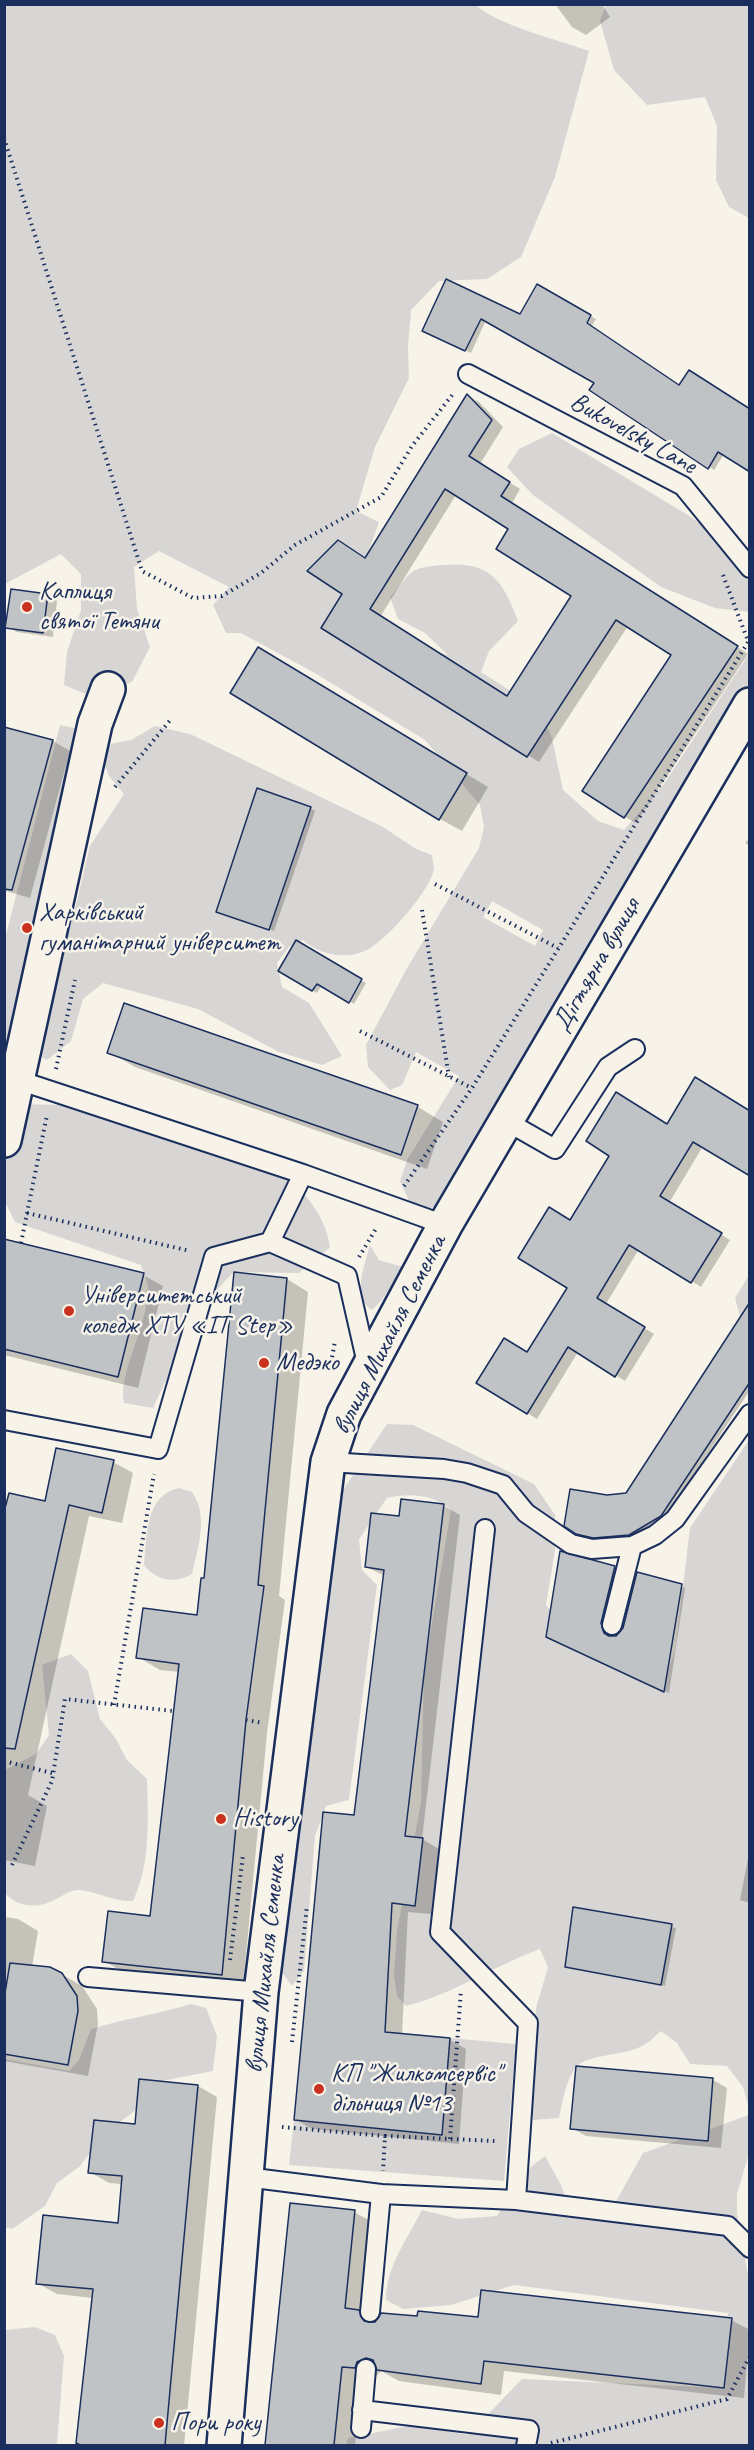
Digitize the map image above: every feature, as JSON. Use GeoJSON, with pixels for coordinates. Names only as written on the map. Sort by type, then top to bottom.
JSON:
{"type":"FeatureCollection","features":[{"type":"Feature","properties":{"kind":"street"},"geometry":{"type":"LineString","coordinates":[[4,1140],[94,724],[108,689]]}},
{"type":"Feature","properties":{"kind":"street","name":"Дігтярна вулиця"},"geometry":{"type":"LineString","coordinates":[[445,1225],[750,705]]}},
{"type":"Feature","properties":{"kind":"street","name":"вулиця Михайля Семенка"},"geometry":{"type":"LineString","coordinates":[[224,2445],[261,2180],[261,1992],[328,1462],[344,1414],[445,1225]]}},
{"type":"Feature","properties":{"kind":"lane","name":"Bukovelsky Lane"},"geometry":{"type":"LineString","coordinates":[[468,374],[683,486],[750,568]]}},
{"type":"Feature","properties":{"kind":"lane"},"geometry":{"type":"LineString","coordinates":[[506,1121],[555,1149],[608,1067],[634,1049]]}},
{"type":"Feature","properties":{"kind":"lane"},"geometry":{"type":"LineString","coordinates":[[18,1080],[303,1174],[445,1225]]}},
{"type":"Feature","properties":{"kind":"lane"},"geometry":{"type":"LineString","coordinates":[[270,1242],[303,1174]]}},
{"type":"Feature","properties":{"kind":"lane"},"geometry":{"type":"LineString","coordinates":[[4,1420],[158,1449],[214,1257],[270,1242],[347,1276],[369,1369]]}},
{"type":"Feature","properties":{"kind":"lane"},"geometry":{"type":"LineString","coordinates":[[328,1462],[444,1469],[467,1473],[503,1485],[526,1513],[571,1544],[592,1549],[632,1546],[655,1535],[675,1519],[750,1414]]}},
{"type":"Feature","properties":{"kind":"lane"},"geometry":{"type":"LineString","coordinates":[[485,1529],[440,1932],[528,2023],[516,2200]]}},
{"type":"Feature","properties":{"kind":"lane"},"geometry":{"type":"LineString","coordinates":[[612,1625],[632,1546]]}},
{"type":"Feature","properties":{"kind":"lane"},"geometry":{"type":"LineString","coordinates":[[88,1977],[261,1992]]}},
{"type":"Feature","properties":{"kind":"lane"},"geometry":{"type":"LineString","coordinates":[[261,2180],[381,2194],[516,2200],[728,2226],[750,2248]]}},
{"type":"Feature","properties":{"kind":"lane"},"geometry":{"type":"LineString","coordinates":[[370,2312],[381,2194]]}},
{"type":"Feature","properties":{"kind":"lane"},"geometry":{"type":"LineString","coordinates":[[366,2369],[361,2419],[529,2430],[526,2445]]}},
{"type":"Feature","properties":{"kind":"path"},"geometry":{"type":"LineString","coordinates":[[4,138],[142,571],[194,598],[222,596],[261,573],[295,545],[381,497],[412,446],[468,374]]}},
{"type":"Feature","properties":{"kind":"path"},"geometry":{"type":"LineString","coordinates":[[347,1276],[390,1205],[472,1088],[750,639]]}},
{"type":"Feature","properties":{"kind":"path"},"geometry":{"type":"LineString","coordinates":[[114,788],[171,718]]}},
{"type":"Feature","properties":{"kind":"path"},"geometry":{"type":"LineString","coordinates":[[435,884],[558,948]]}},
{"type":"Feature","properties":{"kind":"path"},"geometry":{"type":"LineString","coordinates":[[422,910],[449,1077]]}},
{"type":"Feature","properties":{"kind":"path"},"geometry":{"type":"LineString","coordinates":[[21,1243],[75,978]]}},
{"type":"Feature","properties":{"kind":"path"},"geometry":{"type":"LineString","coordinates":[[360,1031],[472,1088]]}},
{"type":"Feature","properties":{"kind":"path"},"geometry":{"type":"LineString","coordinates":[[27,1213],[214,1257]]}},
{"type":"Feature","properties":{"kind":"path"},"geometry":{"type":"LineString","coordinates":[[329,1370],[336,1335]]}},
{"type":"Feature","properties":{"kind":"path"},"geometry":{"type":"LineString","coordinates":[[114,1704],[158,1449]]}},
{"type":"Feature","properties":{"kind":"path"},"geometry":{"type":"LineString","coordinates":[[12,1865],[52,1781],[65,1699],[173,1711]]}},
{"type":"Feature","properties":{"kind":"path"},"geometry":{"type":"LineString","coordinates":[[262,1735],[266,1711]]}},
{"type":"Feature","properties":{"kind":"path"},"geometry":{"type":"LineString","coordinates":[[4,1761],[52,1773]]}},
{"type":"Feature","properties":{"kind":"path"},"geometry":{"type":"LineString","coordinates":[[228,1990],[233,1921],[244,1851]]}},
{"type":"Feature","properties":{"kind":"path"},"geometry":{"type":"LineString","coordinates":[[291,2046],[308,1894]]}},
{"type":"Feature","properties":{"kind":"path"},"geometry":{"type":"LineString","coordinates":[[450,2139],[463,1956]]}},
{"type":"Feature","properties":{"kind":"path"},"geometry":{"type":"LineString","coordinates":[[261,2180],[282,2127],[284,2115]]}},
{"type":"Feature","properties":{"kind":"path"},"geometry":{"type":"LineString","coordinates":[[282,2127],[385,2136],[520,2143]]}},
{"type":"Feature","properties":{"kind":"path"},"geometry":{"type":"LineString","coordinates":[[381,2194],[385,2136]]}},
{"type":"Feature","properties":{"kind":"path"},"geometry":{"type":"LineString","coordinates":[[540,2445],[727,2399],[750,2356]]}},
{"type":"Feature","properties":{"kind":"shaded area"},"geometry":{"type":"Polygon","coordinates":[[[5,5],[476,5],[498,19],[589,51],[555,177],[521,257],[487,279],[439,281],[411,310],[408,346],[409,378],[375,447],[356,511],[379,522],[354,593],[368,632],[448,655],[425,633],[398,619],[390,597],[412,572],[427,567],[473,566],[493,576],[507,595],[518,621],[489,651],[481,672],[540,710],[552,738],[563,790],[598,821],[624,830],[664,784],[749,654],[749,693],[449,1199],[427,1210],[413,1209],[400,1181],[407,1160],[459,1076],[416,1052],[402,1085],[390,1090],[368,1067],[366,1045],[406,970],[479,848],[484,827],[480,805],[425,740],[313,672],[241,633],[226,633],[213,605],[229,587],[159,551],[134,567],[137,609],[150,647],[132,682],[88,695],[64,685],[67,652],[81,610],[81,574],[61,554],[5,584],[5,5]],[[492,901],[483,917],[535,946],[543,930],[492,901]]]}},
{"type":"Feature","properties":{"kind":"shaded area"},"geometry":{"type":"Polygon","coordinates":[[[606,5],[749,5],[749,218],[729,207],[716,180],[717,126],[705,97],[647,105],[614,70],[600,21],[606,5]]]}},
{"type":"Feature","properties":{"kind":"shaded area"},"geometry":{"type":"Polygon","coordinates":[[[552,433],[691,517],[749,559],[749,612],[715,608],[661,587],[533,495],[507,467],[519,449],[552,433]]]}},
{"type":"Feature","properties":{"kind":"shaded area"},"geometry":{"type":"Polygon","coordinates":[[[60,725],[79,729],[15,1032],[5,1038],[5,939],[60,725]]]}},
{"type":"Feature","properties":{"kind":"shaded area"},"geometry":{"type":"Polygon","coordinates":[[[155,726],[190,734],[383,827],[416,849],[432,855],[434,869],[425,890],[396,926],[375,945],[359,953],[342,955],[317,949],[303,940],[289,947],[277,963],[282,987],[309,1003],[342,1056],[322,1065],[279,1052],[198,1009],[103,983],[83,999],[71,1041],[47,1060],[33,1052],[75,909],[90,846],[124,794],[109,776],[103,760],[111,744],[131,740],[155,726]]]}},
{"type":"Feature","properties":{"kind":"shaded area"},"geometry":{"type":"Polygon","coordinates":[[[5,1104],[66,1105],[289,1178],[316,1209],[325,1227],[330,1247],[299,1273],[234,1272],[222,1284],[199,1317],[153,1408],[124,1403],[125,1378],[147,1302],[148,1285],[141,1265],[15,1222],[5,1202],[5,1104]]]}},
{"type":"Feature","properties":{"kind":"shaded area"},"geometry":{"type":"Polygon","coordinates":[[[370,1245],[379,1260],[403,1267],[382,1300],[372,1310],[366,1305],[361,1289],[361,1280],[370,1245]]]}},
{"type":"Feature","properties":{"kind":"shaded area"},"geometry":{"type":"Polygon","coordinates":[[[749,1275],[749,1320],[740,1317],[735,1298],[749,1275]]]}},
{"type":"Feature","properties":{"kind":"shaded area"},"geometry":{"type":"Polygon","coordinates":[[[387,1424],[413,1425],[534,1484],[555,1515],[555,1550],[546,1605],[563,1627],[664,1681],[675,1651],[690,1528],[749,1440],[749,2108],[743,2087],[727,2066],[690,2064],[677,2043],[661,2031],[647,2043],[635,2049],[580,2063],[569,2080],[559,2118],[533,2120],[530,2108],[536,2008],[548,1967],[540,1949],[423,2001],[406,2006],[397,1996],[394,1976],[397,1931],[421,1802],[424,1670],[451,1510],[429,1498],[412,1495],[387,1498],[359,1539],[362,1570],[377,1585],[349,1800],[326,1806],[315,1836],[304,1971],[292,1986],[276,1964],[343,1490],[387,1424]]]}},
{"type":"Feature","properties":{"kind":"shaded area"},"geometry":{"type":"Polygon","coordinates":[[[179,1488],[192,1492],[197,1501],[201,1532],[192,1574],[173,1580],[160,1578],[144,1565],[147,1530],[154,1508],[168,1492],[179,1488]]]}},
{"type":"Feature","properties":{"kind":"shaded area"},"geometry":{"type":"Polygon","coordinates":[[[71,1654],[88,1671],[100,1719],[116,1739],[127,1760],[147,1779],[146,1857],[133,1901],[78,1890],[42,1904],[22,1904],[5,1893],[5,1770],[36,1754],[49,1735],[42,1665],[71,1654]]]}},
{"type":"Feature","properties":{"kind":"shaded area"},"geometry":{"type":"Polygon","coordinates":[[[191,2004],[206,2008],[217,2036],[213,2071],[162,2081],[151,2098],[106,2133],[79,2167],[57,2183],[45,2206],[12,2229],[5,2227],[5,2059],[69,2071],[79,2060],[91,2029],[191,2004]]]}},
{"type":"Feature","properties":{"kind":"shaded area"},"geometry":{"type":"Polygon","coordinates":[[[450,2038],[516,2044],[504,2181],[289,2165],[294,2120],[442,2135],[450,2038]]]}},
{"type":"Feature","properties":{"kind":"shaded area"},"geometry":{"type":"Polygon","coordinates":[[[749,2115],[749,2153],[737,2194],[737,2213],[749,2281],[749,2445],[346,2446],[348,2438],[413,2425],[468,2435],[522,2379],[724,2388],[728,2313],[514,2285],[451,2305],[403,2309],[386,2300],[387,2288],[393,2264],[422,2210],[458,2219],[497,2216],[532,2166],[545,2156],[561,2185],[573,2218],[605,2221],[643,2153],[749,2115]]]}},
{"type":"Feature","properties":{"kind":"shaded area"},"geometry":{"type":"Polygon","coordinates":[[[35,2327],[55,2335],[64,2356],[57,2445],[5,2445],[5,2330],[35,2327]]]}},
{"type":"Feature","properties":{"kind":"building"},"geometry":{"type":"Polygon","coordinates":[[[446,279],[520,314],[537,284],[591,315],[587,323],[679,385],[689,370],[750,409],[750,472],[718,452],[708,469],[589,390],[594,383],[481,319],[465,351],[422,331],[446,279]]]}},
{"type":"Feature","properties":{"kind":"building"},"geometry":{"type":"Polygon","coordinates":[[[467,394],[492,420],[469,456],[510,482],[501,496],[738,646],[624,818],[582,791],[671,655],[616,620],[527,757],[321,628],[342,594],[307,571],[338,540],[365,558],[467,394]],[[445,489],[370,609],[507,696],[571,596],[496,549],[508,529],[445,489]]]}},
{"type":"Feature","properties":{"kind":"building","name":"Каплиця святої Тетяни"},"geometry":{"type":"Polygon","coordinates":[[[11,589],[48,594],[43,633],[5,628],[11,589]]]}},
{"type":"Feature","properties":{"kind":"building"},"geometry":{"type":"Polygon","coordinates":[[[258,647],[467,773],[439,820],[230,693],[258,647]]]}},
{"type":"Feature","properties":{"kind":"building"},"geometry":{"type":"Polygon","coordinates":[[[4,727],[53,740],[12,890],[4,889],[4,727]]]}},
{"type":"Feature","properties":{"kind":"building"},"geometry":{"type":"Polygon","coordinates":[[[257,788],[311,807],[269,930],[216,912],[257,788]]]}},
{"type":"Feature","properties":{"kind":"building"},"geometry":{"type":"Polygon","coordinates":[[[296,940],[362,979],[349,1003],[317,984],[312,991],[278,971],[296,940]]]}},
{"type":"Feature","properties":{"kind":"building"},"geometry":{"type":"Polygon","coordinates":[[[124,1003],[418,1105],[401,1155],[107,1053],[124,1003]]]}},
{"type":"Feature","properties":{"kind":"building"},"geometry":{"type":"Polygon","coordinates":[[[695,1077],[750,1111],[750,1176],[693,1142],[660,1196],[722,1233],[691,1283],[629,1245],[597,1298],[645,1327],[615,1377],[568,1347],[527,1414],[476,1383],[504,1338],[527,1352],[567,1288],[518,1258],[549,1207],[570,1220],[609,1156],[586,1141],[616,1092],[667,1124],[695,1077]]]}},
{"type":"Feature","properties":{"kind":"building","name":"Університетський коледж ХТУ «IT Step»"},"geometry":{"type":"Polygon","coordinates":[[[4,1239],[144,1273],[118,1377],[4,1349],[4,1239]]]}},
{"type":"Feature","properties":{"kind":"building"},"geometry":{"type":"Polygon","coordinates":[[[234,1272],[287,1278],[258,1585],[264,1586],[246,1720],[222,1975],[102,1962],[108,1911],[150,1916],[179,1664],[136,1658],[143,1608],[197,1615],[201,1578],[204,1578],[234,1272]]]}},
{"type":"Feature","properties":{"kind":"building"},"geometry":{"type":"Polygon","coordinates":[[[750,1302],[750,1382],[661,1516],[629,1535],[593,1538],[576,1534],[564,1526],[570,1489],[607,1495],[626,1493],[750,1302]]]}},
{"type":"Feature","properties":{"kind":"building"},"geometry":{"type":"Polygon","coordinates":[[[56,1448],[114,1460],[102,1513],[69,1505],[15,1749],[4,1748],[4,1512],[9,1493],[45,1501],[56,1448]]]}},
{"type":"Feature","properties":{"kind":"building"},"geometry":{"type":"Polygon","coordinates":[[[401,1499],[444,1504],[405,1836],[423,1838],[415,1906],[392,1903],[385,2032],[450,2038],[442,2135],[294,2120],[323,1812],[354,1815],[384,1570],[365,1567],[371,1513],[399,1516],[401,1499]]]}},
{"type":"Feature","properties":{"kind":"building"},"geometry":{"type":"Polygon","coordinates":[[[560,1551],[615,1566],[601,1623],[604,1633],[609,1636],[616,1636],[623,1628],[637,1572],[682,1584],[664,1692],[546,1637],[560,1551]]]}},
{"type":"Feature","properties":{"kind":"building"},"geometry":{"type":"Polygon","coordinates":[[[573,1907],[672,1924],[661,1985],[565,1967],[573,1907]]]}},
{"type":"Feature","properties":{"kind":"building"},"geometry":{"type":"Polygon","coordinates":[[[10,1963],[50,1967],[62,1973],[77,1996],[78,2011],[68,2065],[4,2054],[4,1999],[10,1963]]]}},
{"type":"Feature","properties":{"kind":"building"},"geometry":{"type":"Polygon","coordinates":[[[576,2066],[713,2078],[708,2141],[570,2129],[576,2066]]]}},
{"type":"Feature","properties":{"kind":"building"},"geometry":{"type":"Polygon","coordinates":[[[139,2079],[198,2085],[165,2445],[80,2445],[76,2443],[93,2289],[36,2284],[43,2215],[118,2223],[122,2176],[88,2173],[94,2120],[135,2124],[139,2079]]]}},
{"type":"Feature","properties":{"kind":"building"},"geometry":{"type":"Polygon","coordinates":[[[290,2203],[355,2210],[345,2308],[359,2310],[364,2321],[375,2322],[381,2313],[417,2316],[418,2311],[478,2317],[481,2290],[732,2318],[724,2388],[484,2361],[481,2384],[377,2370],[373,2360],[366,2358],[357,2362],[355,2368],[342,2367],[334,2445],[265,2445],[290,2203]]]}},
{"type":"Feature","properties":{"kind":"place","name":"Каплиця святої Тетяни"},"geometry":{"type":"Point","coordinates":[27,607]}},
{"type":"Feature","properties":{"kind":"place","name":"Харківський гуманітарний університет"},"geometry":{"type":"Point","coordinates":[27,928]}},
{"type":"Feature","properties":{"kind":"place","name":"Університетський коледж ХТУ «IT Step»"},"geometry":{"type":"Point","coordinates":[69,1311]}},
{"type":"Feature","properties":{"kind":"place","name":"Медэко"},"geometry":{"type":"Point","coordinates":[264,1363]}},
{"type":"Feature","properties":{"kind":"place","name":"History"},"geometry":{"type":"Point","coordinates":[221,1819]}},
{"type":"Feature","properties":{"kind":"place","name":"КП \"Жилкомсервіс\" дільниця №13"},"geometry":{"type":"Point","coordinates":[319,2089]}},
{"type":"Feature","properties":{"kind":"place","name":"Пори року"},"geometry":{"type":"Point","coordinates":[159,2423]}}]}
